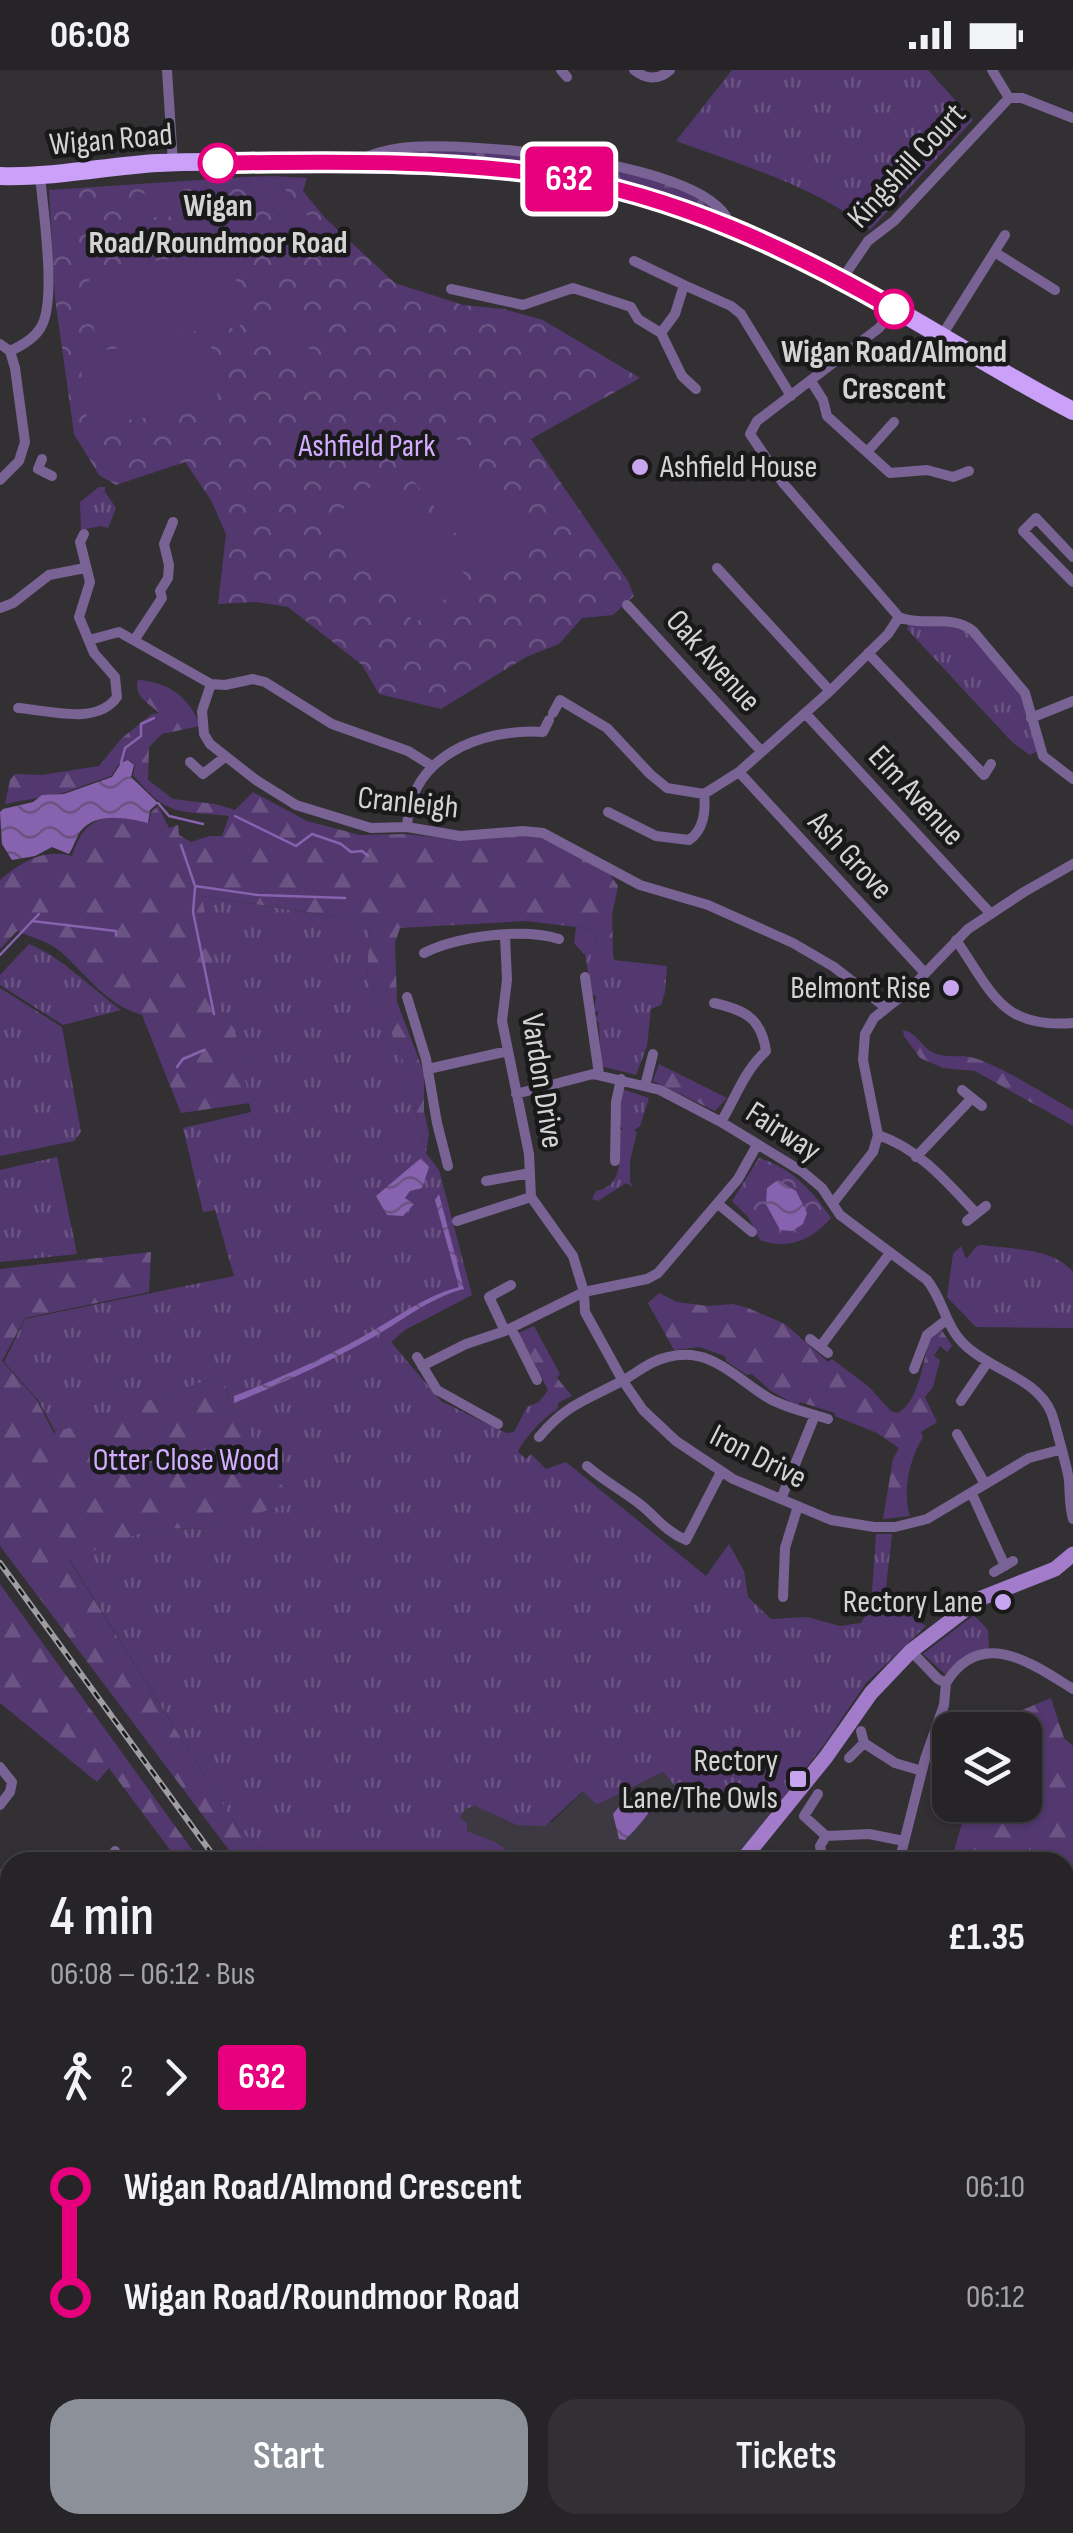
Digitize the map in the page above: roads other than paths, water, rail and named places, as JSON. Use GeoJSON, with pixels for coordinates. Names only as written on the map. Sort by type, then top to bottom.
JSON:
{"type":"FeatureCollection","features":[{"type":"Feature","properties":{"kind":"highway","name":"Wigan Road"},"geometry":{"type":"LineString","coordinates":[[0,176],[173,163],[449,167],[553,176],[640,196],[730,228],[842,279],[1073,411]]}},
{"type":"Feature","properties":{"kind":"main road"},"geometry":{"type":"LineString","coordinates":[[750,1852],[826,1758],[871,1693],[911,1652],[979,1599],[1055,1569],[1073,1554]]}},
{"type":"Feature","properties":{"kind":"main road"},"geometry":{"type":"LineString","coordinates":[[1055,1569],[1073,1571]]}},
{"type":"Feature","properties":{"kind":"street"},"geometry":{"type":"LineString","coordinates":[[167,70],[173,163]]}},
{"type":"Feature","properties":{"kind":"street"},"geometry":{"type":"LineString","coordinates":[[634,70],[644,78],[670,70]]}},
{"type":"Feature","properties":{"kind":"street"},"geometry":{"type":"LineString","coordinates":[[992,70],[1008,98]]}},
{"type":"Feature","properties":{"kind":"street","name":"Kingshill Court"},"geometry":{"type":"LineString","coordinates":[[842,279],[868,242],[894,221],[1008,98],[1022,98],[1073,118]]}},
{"type":"Feature","properties":{"kind":"street"},"geometry":{"type":"LineString","coordinates":[[0,480],[18,461],[25,442],[24,421],[5,348],[28,341],[41,327],[49,304],[40,176]]}},
{"type":"Feature","properties":{"kind":"street"},"geometry":{"type":"LineString","coordinates":[[941,336],[1006,234]]}},
{"type":"Feature","properties":{"kind":"street"},"geometry":{"type":"LineString","coordinates":[[996,254],[1054,290]]}},
{"type":"Feature","properties":{"kind":"street"},"geometry":{"type":"LineString","coordinates":[[634,261],[742,314],[791,396]]}},
{"type":"Feature","properties":{"kind":"street"},"geometry":{"type":"LineString","coordinates":[[661,333],[675,314],[684,285]]}},
{"type":"Feature","properties":{"kind":"street"},"geometry":{"type":"LineString","coordinates":[[451,289],[523,304],[573,288],[632,308],[638,319],[661,333],[682,376],[696,389]]}},
{"type":"Feature","properties":{"kind":"street"},"geometry":{"type":"LineString","coordinates":[[894,309],[880,328],[753,425],[752,438],[783,483],[899,616],[912,621],[966,626],[1023,690],[1043,756],[1073,780]]}},
{"type":"Feature","properties":{"kind":"street"},"geometry":{"type":"LineString","coordinates":[[811,381],[823,400],[825,413],[893,474],[927,470],[952,477],[969,471]]}},
{"type":"Feature","properties":{"kind":"street"},"geometry":{"type":"LineString","coordinates":[[866,452],[894,422]]}},
{"type":"Feature","properties":{"kind":"street"},"geometry":{"type":"LineString","coordinates":[[18,461],[40,464],[52,476]]}},
{"type":"Feature","properties":{"kind":"street"},"geometry":{"type":"LineString","coordinates":[[1064,573],[1073,560],[1036,518],[1022,531],[1064,573],[1073,582]]}},
{"type":"Feature","properties":{"kind":"street"},"geometry":{"type":"LineString","coordinates":[[135,639],[162,598],[160,591],[170,565],[164,544],[173,522]]}},
{"type":"Feature","properties":{"kind":"street"},"geometry":{"type":"LineString","coordinates":[[18,708],[32,704],[90,713],[110,706],[116,697],[115,677],[97,658],[79,613],[90,582],[79,539]]}},
{"type":"Feature","properties":{"kind":"street"},"geometry":{"type":"LineString","coordinates":[[0,608],[13,603],[49,575],[85,568]]}},
{"type":"Feature","properties":{"kind":"street"},"geometry":{"type":"LineString","coordinates":[[717,568],[830,691]]}},
{"type":"Feature","properties":{"kind":"street","name":"Oak Avenue"},"geometry":{"type":"LineString","coordinates":[[628,606],[761,751]]}},
{"type":"Feature","properties":{"kind":"street"},"geometry":{"type":"LineString","coordinates":[[547,694],[607,728],[667,788],[704,794],[739,772],[805,714],[888,634],[899,616]]}},
{"type":"Feature","properties":{"kind":"street"},"geometry":{"type":"LineString","coordinates":[[89,640],[116,632],[211,684]]}},
{"type":"Feature","properties":{"kind":"street"},"geometry":{"type":"LineString","coordinates":[[868,653],[984,775],[991,764]]}},
{"type":"Feature","properties":{"kind":"street","name":"Cranleigh"},"geometry":{"type":"LineString","coordinates":[[432,766],[408,751],[332,724],[266,682],[254,679],[211,684],[202,711],[203,728],[210,744],[269,789],[308,810],[360,826],[408,827],[452,835],[523,831],[555,838],[640,886],[708,905],[793,943],[834,966],[885,1007]]}},
{"type":"Feature","properties":{"kind":"street"},"geometry":{"type":"LineString","coordinates":[[408,827],[414,798],[432,766],[451,750],[488,735],[520,730],[547,734],[560,700]]}},
{"type":"Feature","properties":{"kind":"street"},"geometry":{"type":"LineString","coordinates":[[1032,718],[1073,701]]}},
{"type":"Feature","properties":{"kind":"street","name":"Elm Avenue"},"geometry":{"type":"LineString","coordinates":[[805,714],[990,913]]}},
{"type":"Feature","properties":{"kind":"street"},"geometry":{"type":"LineString","coordinates":[[190,762],[203,774],[225,757]]}},
{"type":"Feature","properties":{"kind":"street","name":"Ash Grove"},"geometry":{"type":"LineString","coordinates":[[739,772],[925,973]]}},
{"type":"Feature","properties":{"kind":"street"},"geometry":{"type":"LineString","coordinates":[[608,812],[656,836],[689,840],[695,836],[706,811],[704,794]]}},
{"type":"Feature","properties":{"kind":"street"},"geometry":{"type":"LineString","coordinates":[[833,1203],[873,1152],[878,1134],[865,1084],[863,1047],[870,1024],[956,940],[990,913],[1073,864]]}},
{"type":"Feature","properties":{"kind":"street"},"geometry":{"type":"LineString","coordinates":[[424,953],[444,943],[506,936],[544,935],[559,939]]}},
{"type":"Feature","properties":{"kind":"street","name":"Vardon Drive"},"geometry":{"type":"LineString","coordinates":[[506,936],[507,980],[502,1020],[532,1197],[573,1256],[584,1292]]}},
{"type":"Feature","properties":{"kind":"street"},"geometry":{"type":"LineString","coordinates":[[956,940],[994,996],[1016,1016],[1039,1024],[1073,1022]]}},
{"type":"Feature","properties":{"kind":"street"},"geometry":{"type":"LineString","coordinates":[[585,976],[599,1074]]}},
{"type":"Feature","properties":{"kind":"street"},"geometry":{"type":"LineString","coordinates":[[407,996],[428,1070],[448,1166]]}},
{"type":"Feature","properties":{"kind":"street"},"geometry":{"type":"LineString","coordinates":[[714,1003],[754,1019],[766,1051],[743,1076],[721,1122]]}},
{"type":"Feature","properties":{"kind":"street"},"geometry":{"type":"LineString","coordinates":[[428,1070],[508,1052]]}},
{"type":"Feature","properties":{"kind":"street"},"geometry":{"type":"LineString","coordinates":[[645,1086],[652,1054]]}},
{"type":"Feature","properties":{"kind":"street","name":"Fairway"},"geometry":{"type":"LineString","coordinates":[[516,1094],[599,1074],[660,1090],[721,1122],[815,1181],[840,1215],[928,1280],[946,1321],[964,1344],[987,1363],[1023,1379],[1051,1412],[1069,1476],[1073,1519]]}},
{"type":"Feature","properties":{"kind":"street"},"geometry":{"type":"LineString","coordinates":[[615,1161],[616,1102],[621,1079]]}},
{"type":"Feature","properties":{"kind":"street"},"geometry":{"type":"LineString","coordinates":[[962,1090],[982,1106]]}},
{"type":"Feature","properties":{"kind":"street"},"geometry":{"type":"LineString","coordinates":[[916,1156],[971,1099]]}},
{"type":"Feature","properties":{"kind":"street"},"geometry":{"type":"LineString","coordinates":[[878,1134],[904,1145],[937,1172],[971,1217],[986,1206]]}},
{"type":"Feature","properties":{"kind":"street"},"geometry":{"type":"LineString","coordinates":[[498,1424],[437,1390],[420,1362],[508,1330],[584,1292],[647,1279],[658,1273],[738,1179],[757,1146]]}},
{"type":"Feature","properties":{"kind":"street","name":"Vardon Drive"},"geometry":{"type":"LineString","coordinates":[[486,1181],[530,1173]]}},
{"type":"Feature","properties":{"kind":"street","name":"Vardon Drive"},"geometry":{"type":"LineString","coordinates":[[457,1221],[532,1197]]}},
{"type":"Feature","properties":{"kind":"street"},"geometry":{"type":"LineString","coordinates":[[718,1204],[752,1232]]}},
{"type":"Feature","properties":{"kind":"street"},"geometry":{"type":"LineString","coordinates":[[819,1346],[890,1253]]}},
{"type":"Feature","properties":{"kind":"street"},"geometry":{"type":"LineString","coordinates":[[511,1285],[489,1297],[537,1380]]}},
{"type":"Feature","properties":{"kind":"street","name":"Iron Drive"},"geometry":{"type":"LineString","coordinates":[[584,1292],[585,1312],[624,1381],[643,1410],[676,1441],[722,1472],[780,1499],[851,1524],[895,1527],[927,1518],[1030,1458],[1060,1450]]}},
{"type":"Feature","properties":{"kind":"street"},"geometry":{"type":"LineString","coordinates":[[914,1369],[927,1336],[946,1321]]}},
{"type":"Feature","properties":{"kind":"street"},"geometry":{"type":"LineString","coordinates":[[539,1437],[556,1416],[656,1360],[679,1355],[703,1356],[723,1365],[774,1401],[828,1419]]}},
{"type":"Feature","properties":{"kind":"street"},"geometry":{"type":"LineString","coordinates":[[961,1401],[987,1363]]}},
{"type":"Feature","properties":{"kind":"street"},"geometry":{"type":"LineString","coordinates":[[780,1499],[816,1415]]}},
{"type":"Feature","properties":{"kind":"street"},"geometry":{"type":"LineString","coordinates":[[957,1434],[985,1484]]}},
{"type":"Feature","properties":{"kind":"street"},"geometry":{"type":"LineString","coordinates":[[586,1466],[638,1502],[666,1532],[686,1540],[722,1472]]}},
{"type":"Feature","properties":{"kind":"street"},"geometry":{"type":"LineString","coordinates":[[972,1494],[986,1518],[992,1545],[1004,1566]]}},
{"type":"Feature","properties":{"kind":"street"},"geometry":{"type":"LineString","coordinates":[[784,1597],[784,1548],[798,1506]]}},
{"type":"Feature","properties":{"kind":"street"},"geometry":{"type":"LineString","coordinates":[[911,1652],[946,1683]]}},
{"type":"Feature","properties":{"kind":"street"},"geometry":{"type":"LineString","coordinates":[[901,1852],[922,1770],[944,1706],[946,1683],[967,1661],[994,1652],[1010,1654],[1073,1689]]}},
{"type":"Feature","properties":{"kind":"street"},"geometry":{"type":"LineString","coordinates":[[848,1758],[863,1737],[896,1763],[922,1770]]}},
{"type":"Feature","properties":{"kind":"street"},"geometry":{"type":"LineString","coordinates":[[0,1767],[12,1782],[0,1805]]}},
{"type":"Feature","properties":{"kind":"street"},"geometry":{"type":"LineString","coordinates":[[818,1794],[804,1816],[826,1836],[869,1834],[904,1841]]}},
{"type":"Feature","properties":{"kind":"street"},"geometry":{"type":"LineString","coordinates":[[821,1852],[826,1836]]}},
{"type":"Feature","properties":{"kind":"water"},"geometry":{"type":"Polygon","coordinates":[[[128,760],[134,765],[131,777],[158,803],[150,810],[148,823],[122,818],[94,821],[80,832],[69,854],[52,847],[35,856],[12,860],[2,844],[3,809],[112,777],[121,763],[128,760]]]}},
{"type":"Feature","properties":{"kind":"water"},"geometry":{"type":"Polygon","coordinates":[[[421,1158],[429,1167],[422,1188],[410,1191],[405,1198],[414,1204],[403,1216],[387,1215],[376,1196],[421,1158]]]}},
{"type":"Feature","properties":{"kind":"water"},"geometry":{"type":"Polygon","coordinates":[[[778,1180],[796,1191],[807,1213],[803,1224],[792,1231],[780,1230],[766,1204],[767,1188],[778,1180]]]}},
{"type":"Feature","properties":{"kind":"water"},"geometry":{"type":"Polygon","coordinates":[[[439,1194],[464,1289],[426,1305],[335,1357],[234,1403],[234,1396],[315,1361],[421,1302],[459,1287],[435,1200],[439,1194]]]}},
{"type":"Feature","properties":{"kind":"water"},"geometry":{"type":"Polygon","coordinates":[[[640,1792],[657,1797],[625,1840],[619,1839],[613,1814],[640,1792]]]}},
{"type":"Feature","properties":{"kind":"waterway"},"geometry":{"type":"LineString","coordinates":[[121,763],[125,748],[141,736],[141,724],[154,718]]}},
{"type":"Feature","properties":{"kind":"waterway"},"geometry":{"type":"LineString","coordinates":[[158,803],[169,816],[203,824]]}},
{"type":"Feature","properties":{"kind":"waterway"},"geometry":{"type":"LineString","coordinates":[[235,816],[296,846],[312,834],[368,856]]}},
{"type":"Feature","properties":{"kind":"waterway"},"geometry":{"type":"LineString","coordinates":[[181,845],[195,886],[258,895],[345,898]]}},
{"type":"Feature","properties":{"kind":"waterway"},"geometry":{"type":"LineString","coordinates":[[195,888],[193,912],[214,1014]]}},
{"type":"Feature","properties":{"kind":"waterway"},"geometry":{"type":"LineString","coordinates":[[0,955],[39,914]]}},
{"type":"Feature","properties":{"kind":"waterway"},"geometry":{"type":"LineString","coordinates":[[32,921],[116,931],[116,935]]}},
{"type":"Feature","properties":{"kind":"waterway"},"geometry":{"type":"LineString","coordinates":[[177,1067],[183,1059],[204,1050]]}},
{"type":"Feature","properties":{"kind":"railway"},"geometry":{"type":"LineString","coordinates":[[0,1563],[211,1852]]}},
{"type":"Feature","properties":{"kind":"place","name":"Wigan Road/Roundmoor Road"},"geometry":{"type":"Point","coordinates":[218,163]}},
{"type":"Feature","properties":{"kind":"place","name":"Wigan Road/Almond Crescent"},"geometry":{"type":"Point","coordinates":[894,309]}},
{"type":"Feature","properties":{"kind":"place","name":"Ashfield House"},"geometry":{"type":"Point","coordinates":[640,467]}},
{"type":"Feature","properties":{"kind":"place","name":"Belmont Rise"},"geometry":{"type":"Point","coordinates":[951,988]}},
{"type":"Feature","properties":{"kind":"place","name":"Rectory Lane"},"geometry":{"type":"Point","coordinates":[1003,1602]}},
{"type":"Feature","properties":{"kind":"place","name":"Rectory Lane/The Owls"},"geometry":{"type":"Point","coordinates":[798,1779]}},
{"type":"Feature","properties":{"kind":"park label","name":"Ashfield Park"},"geometry":{"type":"Point","coordinates":[367,446]}},
{"type":"Feature","properties":{"kind":"park label","name":"Otter Close Wood"},"geometry":{"type":"Point","coordinates":[186,1460]}}]}
